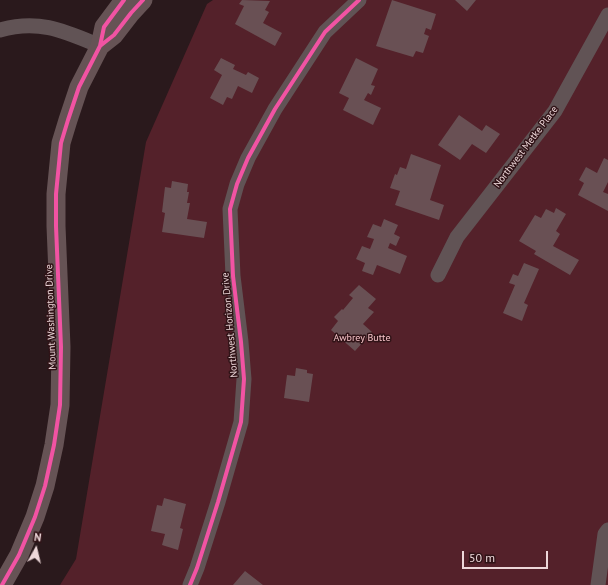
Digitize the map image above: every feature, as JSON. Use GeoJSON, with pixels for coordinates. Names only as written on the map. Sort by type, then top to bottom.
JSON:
{"type":"FeatureCollection","features":[{"type":"Feature","properties":{"kind":"main road","name":"Mount Washington Drive"},"geometry":{"type":"LineString","coordinates":[[2,585],[19,555],[35,517],[45,486],[54,446],[60,406],[61,347],[56,226],[57,172],[61,143],[79,87],[100,46],[104,27],[124,0]]}},
{"type":"Feature","properties":{"kind":"main road","name":"Mount Washington Drive"},"geometry":{"type":"LineString","coordinates":[[100,46],[114,35],[143,0]]}},
{"type":"Feature","properties":{"kind":"street","name":"Northwest Horizon Drive"},"geometry":{"type":"LineString","coordinates":[[190,585],[218,502],[240,422],[244,378],[233,276],[230,209],[248,158],[275,109],[325,32],[360,0]]}},
{"type":"Feature","properties":{"kind":"street","name":"Northwest Metke Place"},"geometry":{"type":"LineString","coordinates":[[438,275],[457,237],[555,111],[608,15]]}},
{"type":"Feature","properties":{"kind":"street"},"geometry":{"type":"LineString","coordinates":[[0,30],[24,26],[40,26],[58,29],[100,46]]}},
{"type":"Feature","properties":{"kind":"street"},"geometry":{"type":"LineString","coordinates":[[598,585],[606,534],[608,530]]}},
{"type":"Feature","properties":{"kind":"green space","name":"Awbrey Butte"},"geometry":{"type":"Polygon","coordinates":[[[213,0],[608,0],[608,585],[60,585],[76,559],[146,142],[207,4],[213,0]]]}},
{"type":"Feature","properties":{"kind":"building"},"geometry":{"type":"Polygon","coordinates":[[[242,0],[270,1],[265,10],[269,12],[263,23],[282,33],[275,46],[235,24],[244,6],[239,4],[242,0]]]}},
{"type":"Feature","properties":{"kind":"building"},"geometry":{"type":"Polygon","coordinates":[[[392,0],[436,14],[431,30],[426,28],[424,34],[429,36],[423,53],[416,51],[413,57],[376,46],[392,0]]]}},
{"type":"Feature","properties":{"kind":"building"},"geometry":{"type":"Polygon","coordinates":[[[455,0],[476,0],[467,11],[455,0]]]}},
{"type":"Feature","properties":{"kind":"building"},"geometry":{"type":"Polygon","coordinates":[[[221,58],[235,65],[233,69],[246,75],[248,72],[259,78],[252,93],[238,86],[232,99],[227,97],[223,105],[210,98],[222,75],[214,70],[221,58]]]}},
{"type":"Feature","properties":{"kind":"building"},"geometry":{"type":"Polygon","coordinates":[[[356,58],[378,69],[371,85],[375,86],[371,95],[368,93],[364,100],[381,108],[373,125],[343,110],[349,98],[339,93],[356,58]]]}},
{"type":"Feature","properties":{"kind":"building"},"geometry":{"type":"Polygon","coordinates":[[[459,115],[482,131],[486,125],[500,134],[486,153],[472,144],[460,160],[438,145],[459,115]]]}},
{"type":"Feature","properties":{"kind":"building"},"geometry":{"type":"Polygon","coordinates":[[[411,154],[441,165],[430,200],[444,205],[439,220],[395,205],[400,191],[390,188],[395,174],[397,175],[400,167],[406,169],[411,154]]]}},
{"type":"Feature","properties":{"kind":"building"},"geometry":{"type":"Polygon","coordinates":[[[604,158],[608,160],[608,182],[603,192],[608,194],[608,211],[578,195],[584,183],[579,180],[586,167],[597,173],[604,158]]]}},
{"type":"Feature","properties":{"kind":"building"},"geometry":{"type":"Polygon","coordinates":[[[172,181],[188,184],[187,192],[189,192],[187,203],[190,203],[187,219],[207,222],[204,238],[162,232],[165,213],[162,212],[165,187],[171,188],[172,181]]]}},
{"type":"Feature","properties":{"kind":"building"},"geometry":{"type":"Polygon","coordinates":[[[556,208],[566,214],[556,231],[560,234],[553,246],[579,260],[570,275],[534,254],[536,251],[519,241],[535,215],[541,218],[546,209],[554,213],[556,208]]]}},
{"type":"Feature","properties":{"kind":"building"},"geometry":{"type":"Polygon","coordinates":[[[384,219],[398,225],[394,234],[400,237],[396,246],[390,243],[388,248],[407,256],[400,274],[377,265],[373,275],[362,271],[365,263],[356,259],[362,246],[370,249],[374,239],[367,237],[373,224],[381,227],[384,219]]]}},
{"type":"Feature","properties":{"kind":"building"},"geometry":{"type":"Polygon","coordinates":[[[524,263],[539,269],[524,303],[528,305],[522,321],[503,313],[515,285],[509,283],[513,274],[518,276],[524,263]]]}},
{"type":"Feature","properties":{"kind":"building"},"geometry":{"type":"Polygon","coordinates":[[[359,285],[376,299],[368,308],[374,312],[363,324],[372,332],[355,351],[331,330],[338,321],[334,317],[342,309],[343,310],[353,298],[349,295],[359,285]]]}},
{"type":"Feature","properties":{"kind":"building"},"geometry":{"type":"Polygon","coordinates":[[[296,368],[307,370],[307,373],[313,374],[309,402],[284,398],[287,375],[295,376],[296,368]]]}},
{"type":"Feature","properties":{"kind":"building"},"geometry":{"type":"Polygon","coordinates":[[[164,498],[186,504],[180,528],[183,529],[178,550],[162,545],[165,534],[151,531],[157,505],[162,506],[164,498]]]}},
{"type":"Feature","properties":{"kind":"building"},"geometry":{"type":"Polygon","coordinates":[[[245,571],[263,585],[233,585],[245,571]]]}},
{"type":"Feature","properties":{"kind":"cycle path"},"geometry":{"type":"LineString","coordinates":[[2,585],[19,555],[35,517],[45,486],[54,445],[60,405],[61,347],[56,194],[61,143],[79,87],[100,46],[104,27],[124,0]]}},
{"type":"Feature","properties":{"kind":"cycle path"},"geometry":{"type":"LineString","coordinates":[[100,46],[114,35],[143,0]]}},
{"type":"Feature","properties":{"kind":"cycle path"},"geometry":{"type":"LineString","coordinates":[[190,585],[218,502],[241,422],[244,379],[233,276],[230,209],[237,184],[248,158],[275,109],[325,32],[359,0]]}}]}
